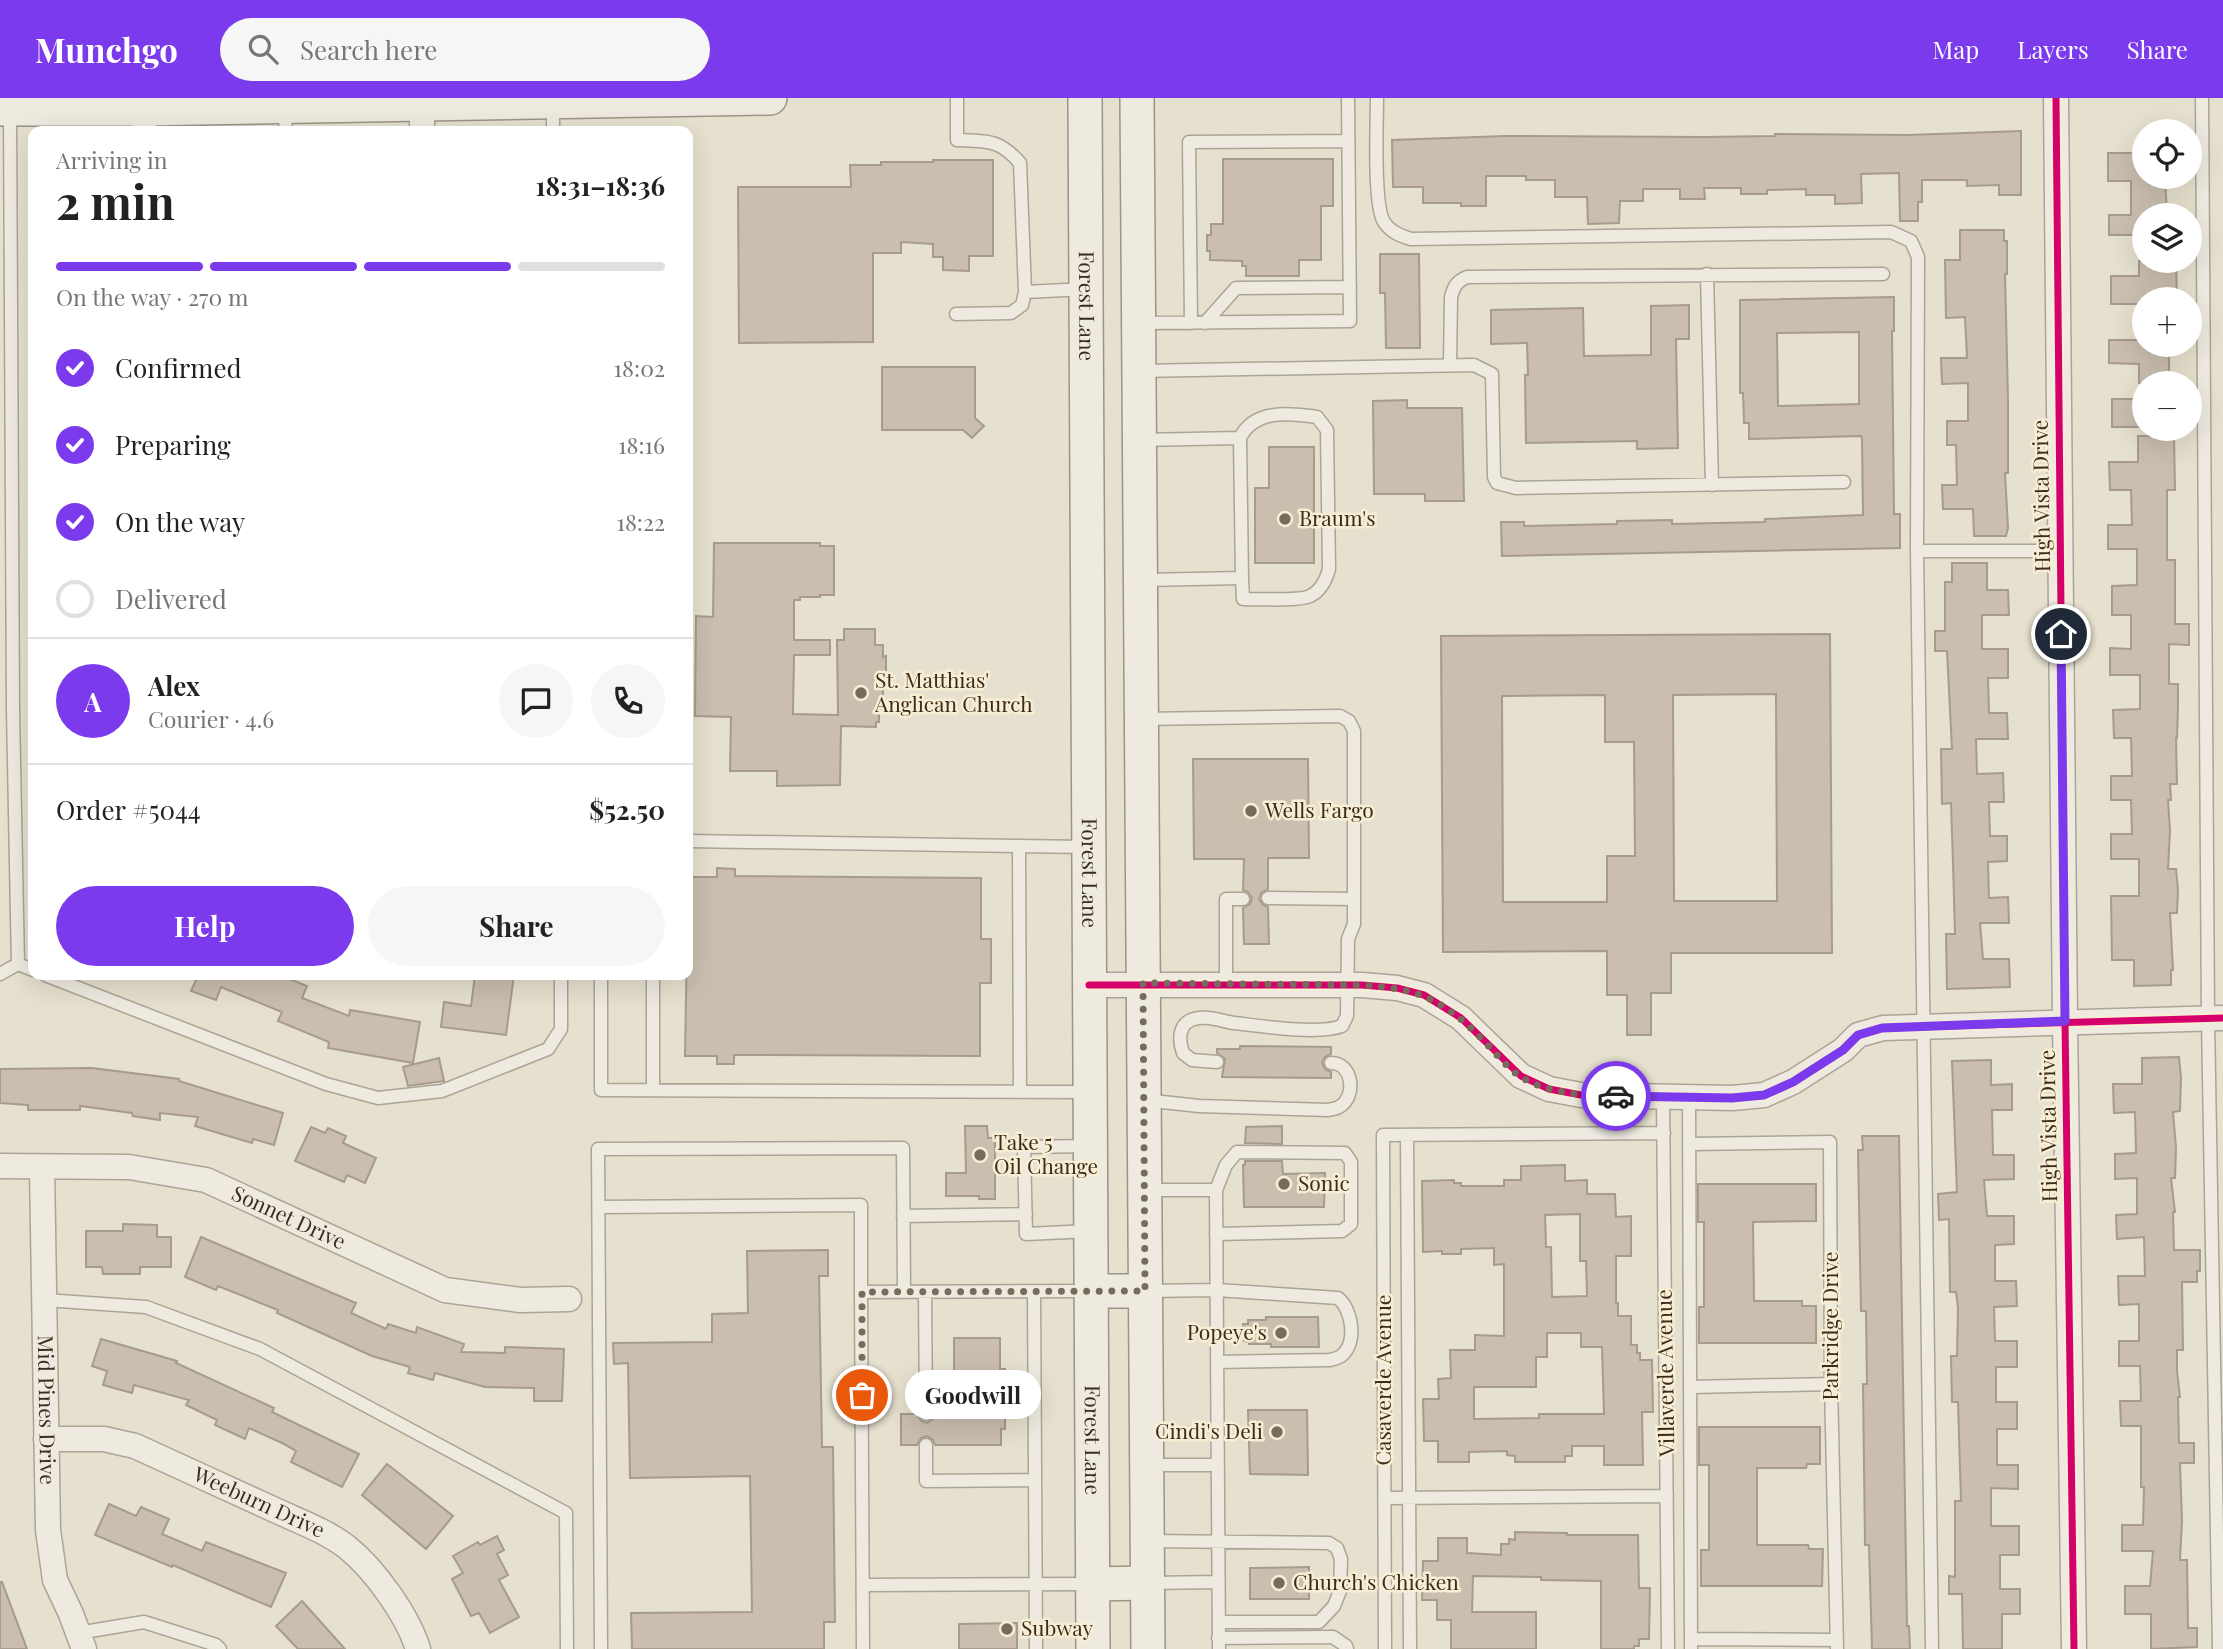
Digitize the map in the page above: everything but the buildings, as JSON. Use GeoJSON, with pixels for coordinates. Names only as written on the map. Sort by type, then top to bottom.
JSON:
{"type":"FeatureCollection","features":[{"type":"Feature","properties":{"kind":"main road"},"geometry":{"type":"LineString","coordinates":[[7,105],[144,113],[553,111],[770,98]]}},
{"type":"Feature","properties":{"kind":"main road","name":"Forest Lane"},"geometry":{"type":"LineString","coordinates":[[1085,98],[1093,1649]]}},
{"type":"Feature","properties":{"kind":"main road"},"geometry":{"type":"LineString","coordinates":[[1137,98],[1147,1649]]}},
{"type":"Feature","properties":{"kind":"main road"},"geometry":{"type":"LineString","coordinates":[[1087,439],[1140,440]]}},
{"type":"Feature","properties":{"kind":"main road"},"geometry":{"type":"LineString","coordinates":[[1088,720],[1141,719]]}},
{"type":"Feature","properties":{"kind":"main road"},"geometry":{"type":"LineString","coordinates":[[1091,1291],[1145,1291]]}},
{"type":"Feature","properties":{"kind":"main road"},"geometry":{"type":"LineString","coordinates":[[1092,1584],[1147,1583]]}},
{"type":"Feature","properties":{"kind":"street","name":"High Vista Drive"},"geometry":{"type":"LineString","coordinates":[[2056,98],[2074,1649]]}},
{"type":"Feature","properties":{"kind":"street"},"geometry":{"type":"LineString","coordinates":[[1089,985],[1143,983],[1397,988],[1424,995],[1461,1018],[1521,1076],[1549,1089],[1664,1108],[1689,1097],[1732,1098],[1764,1095],[1793,1082],[1843,1050],[1858,1035],[1882,1028],[2215,1019]]}},
{"type":"Feature","properties":{"kind":"street","name":"Sonnet Drive"},"geometry":{"type":"LineString","coordinates":[[0,1166],[129,1167],[206,1180],[445,1290],[520,1300],[569,1299]]}},
{"type":"Feature","properties":{"kind":"street","name":"Mid Pines Drive"},"geometry":{"type":"LineString","coordinates":[[42,1167],[48,1530],[55,1580],[81,1641]]}},
{"type":"Feature","properties":{"kind":"street","name":"Weeburn Drive"},"geometry":{"type":"LineString","coordinates":[[46,1439],[104,1439],[135,1446],[311,1526],[348,1548],[375,1576],[395,1602],[414,1636],[418,1649]]}},
{"type":"Feature","properties":{"kind":"lane"},"geometry":{"type":"LineString","coordinates":[[956,314],[1011,313],[1022,305],[1025,292],[1020,163],[1008,149],[990,141],[957,140],[957,98]]}},
{"type":"Feature","properties":{"kind":"lane"},"geometry":{"type":"LineString","coordinates":[[1139,323],[1350,321],[1348,98]]}},
{"type":"Feature","properties":{"kind":"lane"},"geometry":{"type":"LineString","coordinates":[[1377,98],[1377,203],[1384,223],[1396,234],[1411,239],[1891,232],[1911,241],[1918,257],[1917,551],[1932,1649]]}},
{"type":"Feature","properties":{"kind":"lane"},"geometry":{"type":"LineString","coordinates":[[2202,98],[2215,1019],[2219,1649]]}},
{"type":"Feature","properties":{"kind":"lane"},"geometry":{"type":"LineString","coordinates":[[7,105],[7,710],[18,964]]}},
{"type":"Feature","properties":{"kind":"lane"},"geometry":{"type":"LineString","coordinates":[[1191,323],[1189,142],[1348,141]]}},
{"type":"Feature","properties":{"kind":"lane"},"geometry":{"type":"LineString","coordinates":[[1707,274],[1712,485]]}},
{"type":"Feature","properties":{"kind":"lane"},"geometry":{"type":"LineString","coordinates":[[1451,365],[1451,297],[1458,281],[1467,277],[1883,274]]}},
{"type":"Feature","properties":{"kind":"lane"},"geometry":{"type":"LineString","coordinates":[[1205,323],[1236,288],[1350,287]]}},
{"type":"Feature","properties":{"kind":"lane"},"geometry":{"type":"LineString","coordinates":[[1025,292],[1086,289]]}},
{"type":"Feature","properties":{"kind":"lane"},"geometry":{"type":"LineString","coordinates":[[1139,371],[1474,365],[1492,374],[1494,477],[1497,483],[1516,488],[1844,482]]}},
{"type":"Feature","properties":{"kind":"lane"},"geometry":{"type":"LineString","coordinates":[[1272,415],[1317,417],[1327,430],[1329,569],[1325,580],[1309,598],[1242,599],[1242,578],[1240,438],[1245,427],[1272,415]]}},
{"type":"Feature","properties":{"kind":"lane"},"geometry":{"type":"LineString","coordinates":[[1140,440],[1240,438]]}},
{"type":"Feature","properties":{"kind":"lane"},"geometry":{"type":"LineString","coordinates":[[1917,551],[2060,551]]}},
{"type":"Feature","properties":{"kind":"lane"},"geometry":{"type":"LineString","coordinates":[[1141,580],[1242,578]]}},
{"type":"Feature","properties":{"kind":"lane"},"geometry":{"type":"LineString","coordinates":[[1141,719],[1340,716],[1349,721],[1354,731],[1354,924],[1348,939],[1347,1016],[1342,1026],[1321,1031],[1235,1023],[1203,1017],[1184,1025],[1180,1033],[1183,1053],[1192,1060],[1217,1062]]}},
{"type":"Feature","properties":{"kind":"lane"},"geometry":{"type":"LineString","coordinates":[[693,841],[1089,847]]}},
{"type":"Feature","properties":{"kind":"lane"},"geometry":{"type":"LineString","coordinates":[[1019,846],[1020,1091]]}},
{"type":"Feature","properties":{"kind":"lane"},"geometry":{"type":"LineString","coordinates":[[1268,898],[1354,899]]}},
{"type":"Feature","properties":{"kind":"lane"},"geometry":{"type":"LineString","coordinates":[[1226,984],[1226,899],[1243,900]]}},
{"type":"Feature","properties":{"kind":"lane"},"geometry":{"type":"LineString","coordinates":[[18,964],[28,968]]}},
{"type":"Feature","properties":{"kind":"lane"},"geometry":{"type":"LineString","coordinates":[[0,974],[18,964]]}},
{"type":"Feature","properties":{"kind":"lane"},"geometry":{"type":"LineString","coordinates":[[58,980],[326,1084],[378,1098],[442,1091],[548,1049],[561,1029],[561,980]]}},
{"type":"Feature","properties":{"kind":"lane"},"geometry":{"type":"LineString","coordinates":[[601,980],[601,1090],[1090,1092]]}},
{"type":"Feature","properties":{"kind":"lane"},"geometry":{"type":"LineString","coordinates":[[653,980],[653,1090]]}},
{"type":"Feature","properties":{"kind":"lane"},"geometry":{"type":"LineString","coordinates":[[1144,1100],[1199,1106],[1328,1110],[1340,1107],[1346,1100],[1350,1076],[1346,1068],[1339,1063],[1331,1063]]}},
{"type":"Feature","properties":{"kind":"lane"},"geometry":{"type":"LineString","coordinates":[[1689,1097],[1691,1644],[1837,1644]]}},
{"type":"Feature","properties":{"kind":"lane","name":"Villaverde Avenue"},"geometry":{"type":"LineString","coordinates":[[1664,1108],[1668,1649]]}},
{"type":"Feature","properties":{"kind":"lane","name":"Casaverde Avenue"},"geometry":{"type":"LineString","coordinates":[[1385,1649],[1383,1135],[1664,1133]]}},
{"type":"Feature","properties":{"kind":"lane","name":"Casaverde Avenue"},"geometry":{"type":"LineString","coordinates":[[1407,1135],[1410,1649]]}},
{"type":"Feature","properties":{"kind":"lane","name":"Parkridge Drive"},"geometry":{"type":"LineString","coordinates":[[1690,1144],[1830,1142],[1831,1384],[1837,1644]]}},
{"type":"Feature","properties":{"kind":"lane"},"geometry":{"type":"LineString","coordinates":[[1090,1146],[1024,1147],[1026,1234],[1090,1231]]}},
{"type":"Feature","properties":{"kind":"lane"},"geometry":{"type":"LineString","coordinates":[[601,1649],[598,1149],[903,1147],[904,1292]]}},
{"type":"Feature","properties":{"kind":"lane"},"geometry":{"type":"LineString","coordinates":[[1216,1234],[1342,1231],[1351,1224],[1351,1162],[1345,1153],[1237,1152],[1226,1165],[1216,1189],[1216,1234],[1217,1290],[1217,1465],[1219,1643],[1333,1637],[1347,1649]]}},
{"type":"Feature","properties":{"kind":"lane"},"geometry":{"type":"LineString","coordinates":[[1145,1190],[1216,1189]]}},
{"type":"Feature","properties":{"kind":"lane"},"geometry":{"type":"LineString","coordinates":[[599,1207],[861,1205],[863,1649]]}},
{"type":"Feature","properties":{"kind":"lane"},"geometry":{"type":"LineString","coordinates":[[903,1216],[1026,1214]]}},
{"type":"Feature","properties":{"kind":"lane"},"geometry":{"type":"LineString","coordinates":[[1145,1291],[1217,1290],[1338,1298],[1345,1304],[1350,1319],[1350,1345],[1342,1356],[1330,1360],[1217,1362]]}},
{"type":"Feature","properties":{"kind":"lane"},"geometry":{"type":"LineString","coordinates":[[862,1292],[1091,1291]]}},
{"type":"Feature","properties":{"kind":"lane"},"geometry":{"type":"LineString","coordinates":[[925,1292],[926,1414]]}},
{"type":"Feature","properties":{"kind":"lane"},"geometry":{"type":"LineString","coordinates":[[1034,1292],[1036,1649]]}},
{"type":"Feature","properties":{"kind":"lane"},"geometry":{"type":"LineString","coordinates":[[45,1300],[146,1307],[260,1349],[566,1513],[567,1649]]}},
{"type":"Feature","properties":{"kind":"lane"},"geometry":{"type":"LineString","coordinates":[[1691,1387],[1831,1384]]}},
{"type":"Feature","properties":{"kind":"lane"},"geometry":{"type":"LineString","coordinates":[[926,1445],[926,1481],[1035,1480]]}},
{"type":"Feature","properties":{"kind":"lane"},"geometry":{"type":"LineString","coordinates":[[1146,1465],[1217,1465]]}},
{"type":"Feature","properties":{"kind":"lane"},"geometry":{"type":"LineString","coordinates":[[1385,1498],[1667,1496]]}},
{"type":"Feature","properties":{"kind":"lane"},"geometry":{"type":"LineString","coordinates":[[1147,1541],[1329,1543],[1337,1548],[1341,1559],[1340,1591],[1334,1606],[1319,1622],[1219,1622]]}},
{"type":"Feature","properties":{"kind":"lane"},"geometry":{"type":"LineString","coordinates":[[1147,1583],[1218,1583]]}},
{"type":"Feature","properties":{"kind":"lane"},"geometry":{"type":"LineString","coordinates":[[863,1585],[1092,1584]]}},
{"type":"Feature","properties":{"kind":"lane"},"geometry":{"type":"LineString","coordinates":[[81,1641],[144,1622],[216,1645],[220,1649]]}},
{"type":"Feature","properties":{"kind":"cycle path"},"geometry":{"type":"LineString","coordinates":[[2056,98],[2074,1649]]}},
{"type":"Feature","properties":{"kind":"cycle path"},"geometry":{"type":"LineString","coordinates":[[1089,985],[1362,985],[1397,988],[1424,995],[1461,1018],[1521,1076],[1549,1089],[1581,1095],[1732,1098],[1764,1095],[1793,1082],[1843,1050],[1858,1035],[1883,1028],[2223,1018]]}},
{"type":"Feature","properties":{"kind":"way so far"},"geometry":{"type":"LineString","coordinates":[[862,1395],[862,1292],[1145,1291],[1143,983],[1363,985],[1397,988],[1424,995],[1461,1018],[1521,1076],[1549,1089],[1581,1095],[1616,1096]]}},
{"type":"Feature","properties":{"kind":"place","name":"Braum's"},"geometry":{"type":"Point","coordinates":[1285,519]}},
{"type":"Feature","properties":{"kind":"place","name":"St. Matthias' Anglican Church"},"geometry":{"type":"Point","coordinates":[861,693]}},
{"type":"Feature","properties":{"kind":"place","name":"Wells Fargo"},"geometry":{"type":"Point","coordinates":[1251,811]}},
{"type":"Feature","properties":{"kind":"place","name":"Take 5 Oil Change"},"geometry":{"type":"Point","coordinates":[980,1155]}},
{"type":"Feature","properties":{"kind":"place","name":"Sonic"},"geometry":{"type":"Point","coordinates":[1284,1184]}},
{"type":"Feature","properties":{"kind":"place","name":"Popeye's"},"geometry":{"type":"Point","coordinates":[1281,1333]}},
{"type":"Feature","properties":{"kind":"place","name":"Goodwill"},"geometry":{"type":"Point","coordinates":[862,1395]}},
{"type":"Feature","properties":{"kind":"place","name":"Cindi's Deli"},"geometry":{"type":"Point","coordinates":[1277,1432]}},
{"type":"Feature","properties":{"kind":"place","name":"Church's Chicken"},"geometry":{"type":"Point","coordinates":[1279,1583]}},
{"type":"Feature","properties":{"kind":"place","name":"Subway"},"geometry":{"type":"Point","coordinates":[1007,1629]}},
{"type":"Feature","properties":{"kind":"route"},"geometry":{"type":"LineString","coordinates":[[1616,1096],[1732,1098],[1764,1095],[1793,1082],[1843,1050],[1858,1035],[1882,1028],[2065,1021],[2061,634]]}}]}
